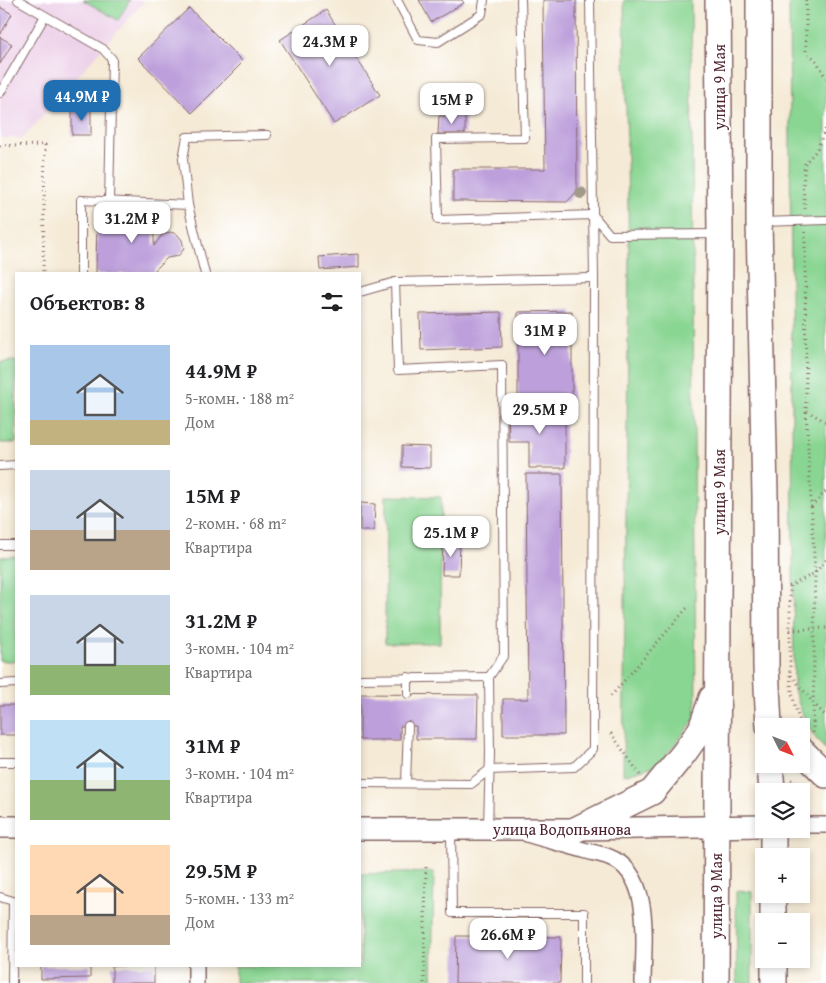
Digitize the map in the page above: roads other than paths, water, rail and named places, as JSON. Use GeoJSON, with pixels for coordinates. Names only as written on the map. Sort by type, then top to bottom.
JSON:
{"type":"FeatureCollection","features":[{"type":"Feature","properties":{"kind":"main road","name":"улица 9 Мая"},"geometry":{"type":"LineString","coordinates":[[716,983],[720,234],[718,0]]}},
{"type":"Feature","properties":{"kind":"main road"},"geometry":{"type":"LineString","coordinates":[[759,0],[759,222],[765,485],[778,671],[776,718]]}},
{"type":"Feature","properties":{"kind":"main road"},"geometry":{"type":"LineString","coordinates":[[770,718],[778,671]]}},
{"type":"Feature","properties":{"kind":"main road"},"geometry":{"type":"LineString","coordinates":[[577,829],[652,792],[684,753],[701,728],[718,682]]}},
{"type":"Feature","properties":{"kind":"main road"},"geometry":{"type":"LineString","coordinates":[[810,744],[826,775]]}},
{"type":"Feature","properties":{"kind":"main road"},"geometry":{"type":"LineString","coordinates":[[774,968],[774,983]]}},
{"type":"Feature","properties":{"kind":"street"},"geometry":{"type":"LineString","coordinates":[[810,826],[826,825]]}},
{"type":"Feature","properties":{"kind":"street","name":"улица Водопьянова"},"geometry":{"type":"LineString","coordinates":[[361,829],[755,826]]}},
{"type":"Feature","properties":{"kind":"street"},"geometry":{"type":"LineString","coordinates":[[0,827],[15,827]]}},
{"type":"Feature","properties":{"kind":"street"},"geometry":{"type":"LineString","coordinates":[[498,829],[610,857],[624,866],[635,881],[640,894],[643,913],[643,983]]}},
{"type":"Feature","properties":{"kind":"street"},"geometry":{"type":"LineString","coordinates":[[196,967],[196,983]]}},
{"type":"Feature","properties":{"kind":"lane"},"geometry":{"type":"LineString","coordinates":[[18,0],[103,49],[112,59],[109,201]]}},
{"type":"Feature","properties":{"kind":"lane"},"geometry":{"type":"LineString","coordinates":[[397,0],[418,40],[438,42],[482,14],[484,0]]}},
{"type":"Feature","properties":{"kind":"lane"},"geometry":{"type":"LineString","coordinates":[[521,0],[524,138],[436,139],[438,220],[593,215]]}},
{"type":"Feature","properties":{"kind":"lane"},"geometry":{"type":"LineString","coordinates":[[361,784],[471,784],[489,770],[574,767],[593,750],[594,278],[590,0]]}},
{"type":"Feature","properties":{"kind":"lane"},"geometry":{"type":"LineString","coordinates":[[0,93],[45,16]]}},
{"type":"Feature","properties":{"kind":"lane"},"geometry":{"type":"LineString","coordinates":[[205,272],[188,205],[183,159],[187,137],[267,135]]}},
{"type":"Feature","properties":{"kind":"lane"},"geometry":{"type":"LineString","coordinates":[[81,272],[81,200],[188,205]]}},
{"type":"Feature","properties":{"kind":"lane"},"geometry":{"type":"LineString","coordinates":[[593,215],[610,234],[720,234]]}},
{"type":"Feature","properties":{"kind":"lane"},"geometry":{"type":"LineString","coordinates":[[759,222],[805,219],[826,220]]}},
{"type":"Feature","properties":{"kind":"lane"},"geometry":{"type":"LineString","coordinates":[[361,292],[395,282],[594,278]]}},
{"type":"Feature","properties":{"kind":"lane"},"geometry":{"type":"LineString","coordinates":[[395,282],[398,370],[502,366],[504,655],[489,677],[489,770],[498,829]]}},
{"type":"Feature","properties":{"kind":"lane"},"geometry":{"type":"LineString","coordinates":[[0,466],[15,465]]}},
{"type":"Feature","properties":{"kind":"lane"},"geometry":{"type":"LineString","coordinates":[[0,545],[15,544]]}},
{"type":"Feature","properties":{"kind":"lane"},"geometry":{"type":"LineString","coordinates":[[408,677],[408,694]]}},
{"type":"Feature","properties":{"kind":"lane"},"geometry":{"type":"LineString","coordinates":[[361,678],[489,677]]}},
{"type":"Feature","properties":{"kind":"lane"},"geometry":{"type":"LineString","coordinates":[[0,684],[15,683]]}},
{"type":"Feature","properties":{"kind":"lane"},"geometry":{"type":"LineString","coordinates":[[406,783],[408,726]]}},
{"type":"Feature","properties":{"kind":"lane"},"geometry":{"type":"LineString","coordinates":[[0,762],[15,762]]}},
{"type":"Feature","properties":{"kind":"lane"},"geometry":{"type":"LineString","coordinates":[[451,829],[452,913],[584,914],[584,983]]}},
{"type":"Feature","properties":{"kind":"lane"},"geometry":{"type":"LineString","coordinates":[[0,897],[13,901],[12,983]]}}]}
